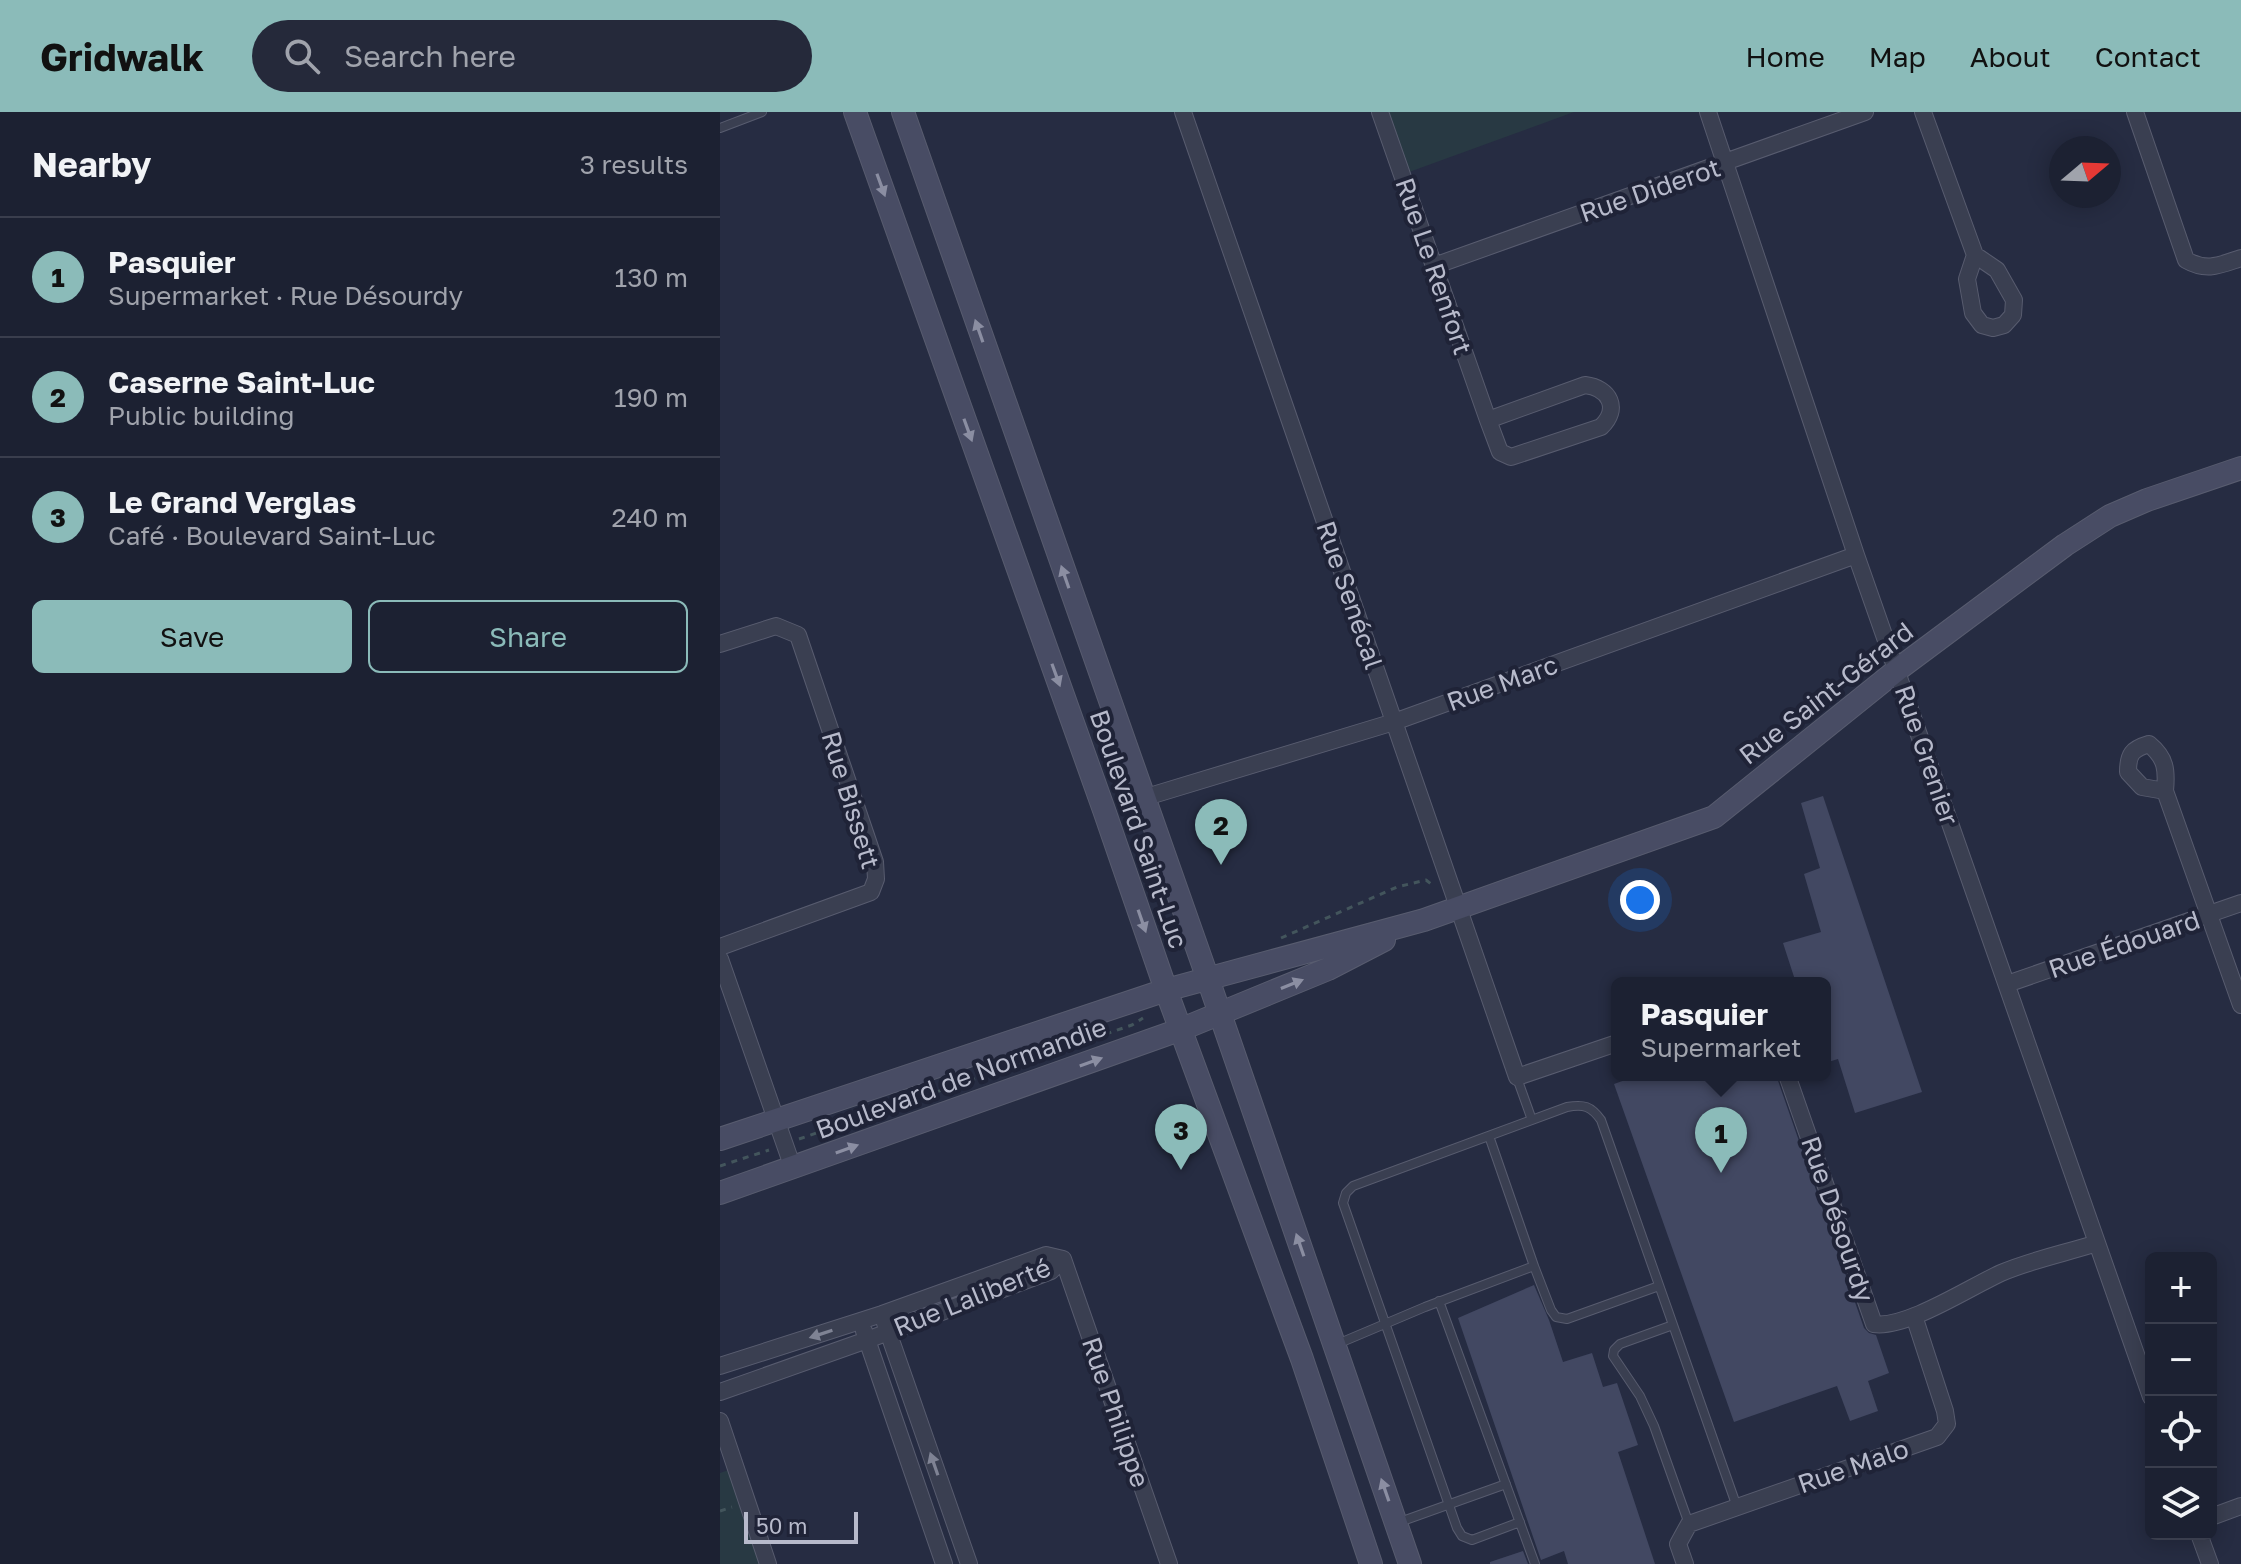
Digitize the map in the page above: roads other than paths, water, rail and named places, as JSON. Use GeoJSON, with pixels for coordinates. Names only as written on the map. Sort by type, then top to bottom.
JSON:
{"type":"FeatureCollection","features":[{"type":"Feature","properties":{"kind":"street","name":"Boulevard Saint-Luc"},"geometry":{"type":"LineString","coordinates":[[855,112],[1166,990],[1302,1359],[1371,1564]]}},
{"type":"Feature","properties":{"kind":"street","name":"Boulevard Saint-Luc"},"geometry":{"type":"LineString","coordinates":[[903,112],[1410,1564]]}},
{"type":"Feature","properties":{"kind":"street","name":"Rue Senécal"},"geometry":{"type":"LineString","coordinates":[[1183,112],[1517,1077]]}},
{"type":"Feature","properties":{"kind":"street","name":"Rue Le Renfort"},"geometry":{"type":"LineString","coordinates":[[1380,112],[1488,420],[1500,452],[1511,457],[1601,427],[1610,419],[1612,409],[1608,397],[1598,387],[1585,385],[1488,420]]}},
{"type":"Feature","properties":{"kind":"street","name":"Rue Grenier"},"geometry":{"type":"LineString","coordinates":[[1708,112],[1856,555],[2151,1396]]}},
{"type":"Feature","properties":{"kind":"street","name":"Rue Diderot"},"geometry":{"type":"LineString","coordinates":[[1434,266],[1865,112]]}},
{"type":"Feature","properties":{"kind":"street"},"geometry":{"type":"LineString","coordinates":[[1923,112],[1975,255]]}},
{"type":"Feature","properties":{"kind":"street"},"geometry":{"type":"LineString","coordinates":[[2135,112],[2186,260],[2211,269],[2241,258]]}},
{"type":"Feature","properties":{"kind":"street","name":"Rue Saint-Gérard"},"geometry":{"type":"LineString","coordinates":[[1208,979],[1424,920],[1714,817],[1897,670],[2065,545],[2110,516],[2241,468]]}},
{"type":"Feature","properties":{"kind":"street","name":"Rue Marc"},"geometry":{"type":"LineString","coordinates":[[1143,798],[1394,722],[1856,555]]}},
{"type":"Feature","properties":{"kind":"street","name":"Rue Bissett"},"geometry":{"type":"LineString","coordinates":[[720,644],[776,626],[798,635],[875,862],[876,879],[871,892],[720,947]]}},
{"type":"Feature","properties":{"kind":"street"},"geometry":{"type":"LineString","coordinates":[[2165,791],[2241,1005]]}},
{"type":"Feature","properties":{"kind":"street","name":"Rue Édouard"},"geometry":{"type":"LineString","coordinates":[[2007,984],[2241,903]]}},
{"type":"Feature","properties":{"kind":"street","name":"Rue Saint-Gérard"},"geometry":{"type":"LineString","coordinates":[[1220,1013],[1328,969],[1424,920]]}},
{"type":"Feature","properties":{"kind":"street"},"geometry":{"type":"LineString","coordinates":[[720,959],[793,1168]]}},
{"type":"Feature","properties":{"kind":"street","name":"Boulevard de Normandie"},"geometry":{"type":"LineString","coordinates":[[720,1139],[1166,990],[1208,979]]}},
{"type":"Feature","properties":{"kind":"street","name":"Boulevard de Normandie"},"geometry":{"type":"LineString","coordinates":[[720,1193],[1220,1013]]}},
{"type":"Feature","properties":{"kind":"street"},"geometry":{"type":"LineString","coordinates":[[1517,1077],[1611,1045]]}},
{"type":"Feature","properties":{"kind":"street","name":"Rue Désourdy"},"geometry":{"type":"LineString","coordinates":[[1789,1081],[1874,1324],[1884,1326],[1914,1316]]}},
{"type":"Feature","properties":{"kind":"street"},"geometry":{"type":"LineString","coordinates":[[1914,1316],[2004,1272],[2097,1243]]}},
{"type":"Feature","properties":{"kind":"street","name":"Rue Laliberté"},"geometry":{"type":"LineString","coordinates":[[720,1366],[882,1314],[1046,1255],[1063,1259]]}},
{"type":"Feature","properties":{"kind":"street","name":"Rue Laliberté"},"geometry":{"type":"LineString","coordinates":[[720,1392],[1051,1271],[1063,1259]]}},
{"type":"Feature","properties":{"kind":"street","name":"Rue Philippe"},"geometry":{"type":"LineString","coordinates":[[1063,1259],[1169,1564]]}},
{"type":"Feature","properties":{"kind":"street"},"geometry":{"type":"LineString","coordinates":[[882,1314],[969,1564]]}},
{"type":"Feature","properties":{"kind":"street","name":"Rue Malo"},"geometry":{"type":"LineString","coordinates":[[1689,1524],[1937,1437],[1947,1424],[1945,1411],[1914,1316]]}},
{"type":"Feature","properties":{"kind":"street"},"geometry":{"type":"LineString","coordinates":[[861,1321],[944,1564]]}},
{"type":"Feature","properties":{"kind":"street"},"geometry":{"type":"LineString","coordinates":[[1302,1359],[1335,1345]]}},
{"type":"Feature","properties":{"kind":"street"},"geometry":{"type":"LineString","coordinates":[[720,1421],[768,1564]]}},
{"type":"Feature","properties":{"kind":"street"},"geometry":{"type":"LineString","coordinates":[[923,1503],[945,1494]]}},
{"type":"Feature","properties":{"kind":"street"},"geometry":{"type":"LineString","coordinates":[[2217,1515],[2241,1506]]}},
{"type":"Feature","properties":{"kind":"street"},"geometry":{"type":"LineString","coordinates":[[1685,1564],[1678,1544],[1689,1524]]}},
{"type":"Feature","properties":{"kind":"street"},"geometry":{"type":"LineString","coordinates":[[2201,1540],[2210,1564]]}},
{"type":"Feature","properties":{"kind":"lane"},"geometry":{"type":"LineString","coordinates":[[720,128],[762,112]]}},
{"type":"Feature","properties":{"kind":"lane"},"geometry":{"type":"LineString","coordinates":[[1517,1077],[1532,1120]]}},
{"type":"Feature","properties":{"kind":"lane"},"geometry":{"type":"LineString","coordinates":[[1520,1522],[1472,1540],[1462,1536],[1343,1203],[1346,1193],[1353,1186],[1567,1107],[1581,1105],[1593,1109],[1601,1120],[1737,1507]]}},
{"type":"Feature","properties":{"kind":"lane"},"geometry":{"type":"LineString","coordinates":[[1489,1136],[1534,1266],[1556,1317],[1567,1319],[1659,1286]]}},
{"type":"Feature","properties":{"kind":"lane"},"geometry":{"type":"LineString","coordinates":[[1335,1345],[1439,1301],[1534,1266]]}},
{"type":"Feature","properties":{"kind":"lane"},"geometry":{"type":"LineString","coordinates":[[1439,1301],[1535,1564]]}},
{"type":"Feature","properties":{"kind":"lane"},"geometry":{"type":"LineString","coordinates":[[1673,1325],[1620,1344],[1613,1356],[1640,1396],[1654,1426],[1689,1524]]}},
{"type":"Feature","properties":{"kind":"lane"},"geometry":{"type":"LineString","coordinates":[[1396,1523],[1506,1484]]}},
{"type":"Feature","properties":{"kind":"place","name":"Caserne Saint-Luc"},"geometry":{"type":"Point","coordinates":[1221,865]}},
{"type":"Feature","properties":{"kind":"place","name":"Le Grand Verglas"},"geometry":{"type":"Point","coordinates":[1181,1170]}},
{"type":"Feature","properties":{"kind":"place","name":"Pasquier"},"geometry":{"type":"Point","coordinates":[1721,1173]}}]}
